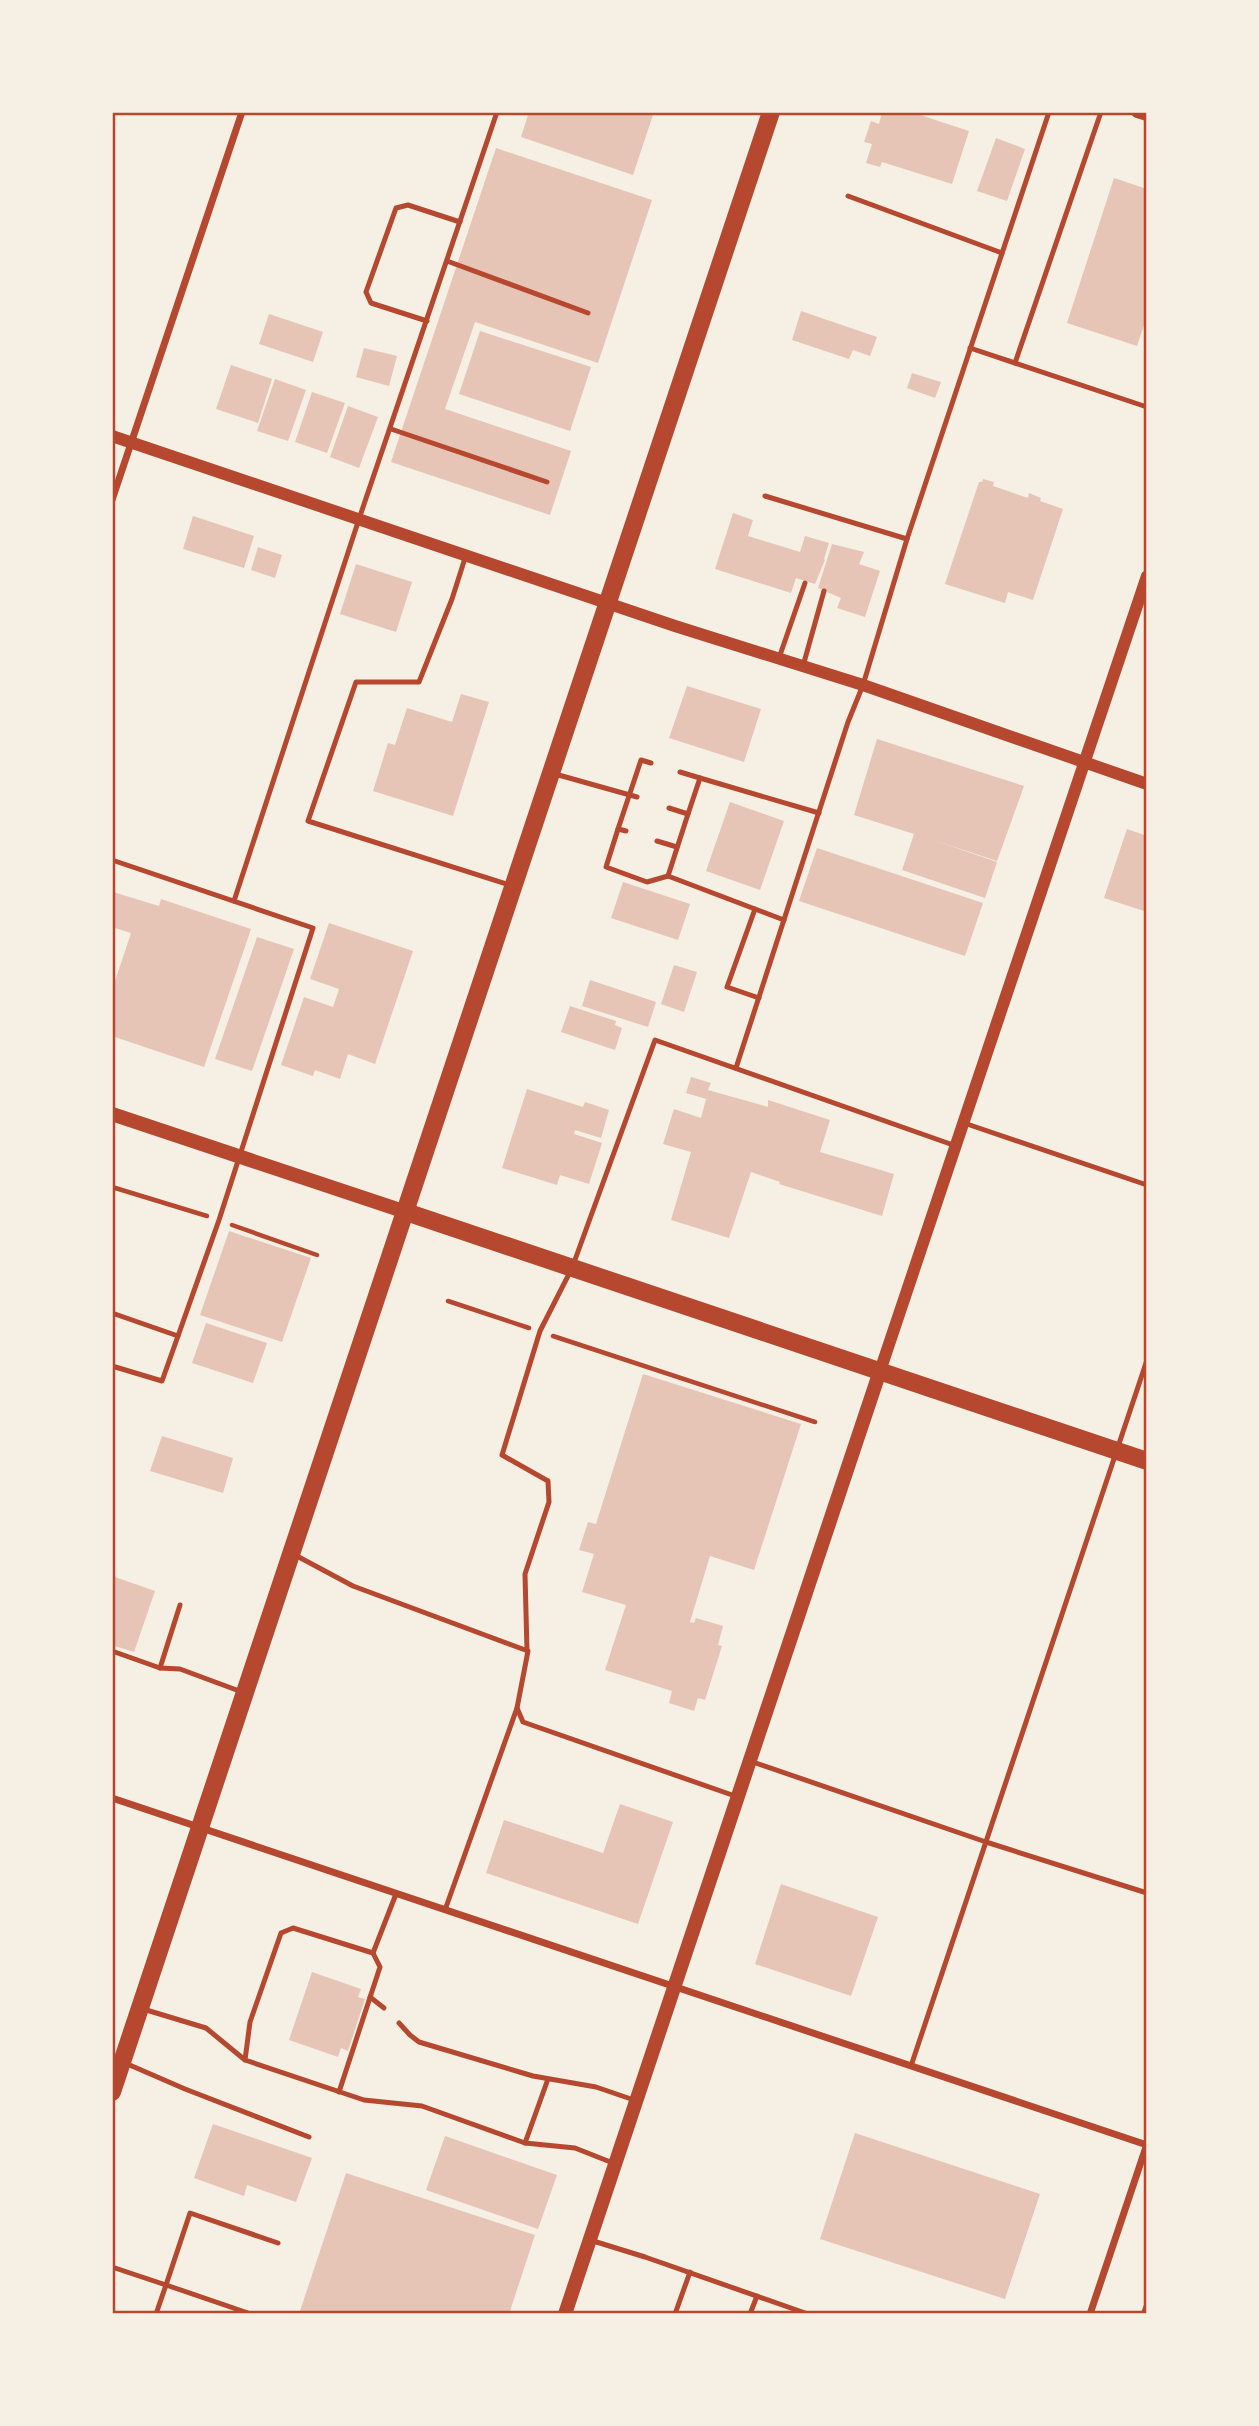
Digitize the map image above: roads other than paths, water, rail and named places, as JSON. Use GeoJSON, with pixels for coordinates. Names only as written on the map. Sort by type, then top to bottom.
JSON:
{"type":"FeatureCollection","features":[{"type":"Feature","properties":{"kind":"main road"},"geometry":{"type":"LineString","coordinates":[[112,2092],[771,112]]}},
{"type":"Feature","properties":{"kind":"main road"},"geometry":{"type":"LineString","coordinates":[[112,1114],[1147,1461]]}},
{"type":"Feature","properties":{"kind":"main road"},"geometry":{"type":"LineString","coordinates":[[565,2314],[880,1371]]}},
{"type":"Feature","properties":{"kind":"street"},"geometry":{"type":"LineString","coordinates":[[112,500],[243,112]]}},
{"type":"Feature","properties":{"kind":"street"},"geometry":{"type":"LineString","coordinates":[[1137,112],[1147,115]]}},
{"type":"Feature","properties":{"kind":"street"},"geometry":{"type":"LineString","coordinates":[[112,436],[608,603],[863,685],[1147,784]]}},
{"type":"Feature","properties":{"kind":"street"},"geometry":{"type":"LineString","coordinates":[[880,1371],[1147,576]]}},
{"type":"Feature","properties":{"kind":"street"},"geometry":{"type":"LineString","coordinates":[[112,1798],[1147,2145],[1090,2314]]}},
{"type":"Feature","properties":{"kind":"lane"},"geometry":{"type":"LineString","coordinates":[[234,901],[359,519],[497,112]]}},
{"type":"Feature","properties":{"kind":"lane"},"geometry":{"type":"LineString","coordinates":[[736,1068],[1049,112]]}},
{"type":"Feature","properties":{"kind":"lane"},"geometry":{"type":"LineString","coordinates":[[1015,363],[1101,112]]}},
{"type":"Feature","properties":{"kind":"lane"},"geometry":{"type":"LineString","coordinates":[[848,196],[1002,253]]}},
{"type":"Feature","properties":{"kind":"lane"},"geometry":{"type":"LineString","coordinates":[[427,321],[371,303],[366,292],[397,208],[408,205],[460,222]]}},
{"type":"Feature","properties":{"kind":"lane"},"geometry":{"type":"LineString","coordinates":[[447,261],[588,313]]}},
{"type":"Feature","properties":{"kind":"lane"},"geometry":{"type":"LineString","coordinates":[[970,348],[1147,407]]}},
{"type":"Feature","properties":{"kind":"lane"},"geometry":{"type":"LineString","coordinates":[[391,429],[547,482]]}},
{"type":"Feature","properties":{"kind":"lane"},"geometry":{"type":"LineString","coordinates":[[765,496],[907,539]]}},
{"type":"Feature","properties":{"kind":"lane"},"geometry":{"type":"LineString","coordinates":[[466,555],[452,599],[419,682],[356,682],[308,821],[514,887]]}},
{"type":"Feature","properties":{"kind":"lane"},"geometry":{"type":"LineString","coordinates":[[779,658],[806,583]]}},
{"type":"Feature","properties":{"kind":"lane"},"geometry":{"type":"LineString","coordinates":[[803,666],[824,591]]}},
{"type":"Feature","properties":{"kind":"lane"},"geometry":{"type":"LineString","coordinates":[[651,763],[642,760],[606,867],[647,882],[668,876],[784,920]]}},
{"type":"Feature","properties":{"kind":"lane"},"geometry":{"type":"LineString","coordinates":[[680,772],[819,813]]}},
{"type":"Feature","properties":{"kind":"lane"},"geometry":{"type":"LineString","coordinates":[[552,773],[637,797]]}},
{"type":"Feature","properties":{"kind":"lane"},"geometry":{"type":"LineString","coordinates":[[668,876],[700,778]]}},
{"type":"Feature","properties":{"kind":"lane"},"geometry":{"type":"LineString","coordinates":[[669,808],[688,814]]}},
{"type":"Feature","properties":{"kind":"lane"},"geometry":{"type":"LineString","coordinates":[[618,829],[626,831]]}},
{"type":"Feature","properties":{"kind":"lane"},"geometry":{"type":"LineString","coordinates":[[657,841],[677,847]]}},
{"type":"Feature","properties":{"kind":"lane"},"geometry":{"type":"LineString","coordinates":[[112,860],[313,928],[239,1157],[162,1381],[112,1366]]}},
{"type":"Feature","properties":{"kind":"lane"},"geometry":{"type":"LineString","coordinates":[[755,909],[727,987],[758,998]]}},
{"type":"Feature","properties":{"kind":"lane"},"geometry":{"type":"LineString","coordinates":[[445,1910],[517,1708],[527,1651],[525,1574],[549,1502],[548,1481],[502,1455],[540,1331],[572,1268],[655,1040],[956,1146]]}},
{"type":"Feature","properties":{"kind":"lane"},"geometry":{"type":"LineString","coordinates":[[964,1123],[1147,1185]]}},
{"type":"Feature","properties":{"kind":"lane"},"geometry":{"type":"LineString","coordinates":[[112,1312],[178,1336]]}},
{"type":"Feature","properties":{"kind":"lane"},"geometry":{"type":"LineString","coordinates":[[911,2066],[1147,1360]]}},
{"type":"Feature","properties":{"kind":"lane"},"geometry":{"type":"LineString","coordinates":[[292,1553],[352,1586],[527,1651]]}},
{"type":"Feature","properties":{"kind":"lane"},"geometry":{"type":"LineString","coordinates":[[160,1668],[180,1605]]}},
{"type":"Feature","properties":{"kind":"lane"},"geometry":{"type":"LineString","coordinates":[[112,1651],[160,1668],[180,1669],[245,1693]]}},
{"type":"Feature","properties":{"kind":"lane"},"geometry":{"type":"LineString","coordinates":[[517,1708],[523,1722],[738,1797]]}},
{"type":"Feature","properties":{"kind":"lane"},"geometry":{"type":"LineString","coordinates":[[750,1761],[1147,1894]]}},
{"type":"Feature","properties":{"kind":"lane"},"geometry":{"type":"LineString","coordinates":[[373,1953],[397,1894]]}},
{"type":"Feature","properties":{"kind":"lane"},"geometry":{"type":"LineString","coordinates":[[245,2060],[250,2022],[281,1933],[293,1928],[373,1953],[380,1967],[339,2092]]}},
{"type":"Feature","properties":{"kind":"lane"},"geometry":{"type":"LineString","coordinates":[[370,1997],[384,2008]]}},
{"type":"Feature","properties":{"kind":"lane"},"geometry":{"type":"LineString","coordinates":[[140,2008],[206,2028],[245,2060],[339,2092],[364,2100],[422,2106],[525,2143],[575,2148],[616,2164]]}},
{"type":"Feature","properties":{"kind":"lane"},"geometry":{"type":"LineString","coordinates":[[399,2022],[419,2042],[548,2079],[596,2087],[637,2101]]}},
{"type":"Feature","properties":{"kind":"lane"},"geometry":{"type":"LineString","coordinates":[[122,2062],[309,2137]]}},
{"type":"Feature","properties":{"kind":"lane"},"geometry":{"type":"LineString","coordinates":[[525,2143],[548,2079]]}},
{"type":"Feature","properties":{"kind":"lane"},"geometry":{"type":"LineString","coordinates":[[156,2314],[191,2213],[278,2243]]}},
{"type":"Feature","properties":{"kind":"lane"},"geometry":{"type":"LineString","coordinates":[[590,2240],[808,2314]]}},
{"type":"Feature","properties":{"kind":"lane"},"geometry":{"type":"LineString","coordinates":[[112,2267],[251,2314]]}},
{"type":"Feature","properties":{"kind":"lane"},"geometry":{"type":"LineString","coordinates":[[675,2314],[690,2272]]}},
{"type":"Feature","properties":{"kind":"lane"},"geometry":{"type":"LineString","coordinates":[[750,2314],[757,2296]]}}]}
